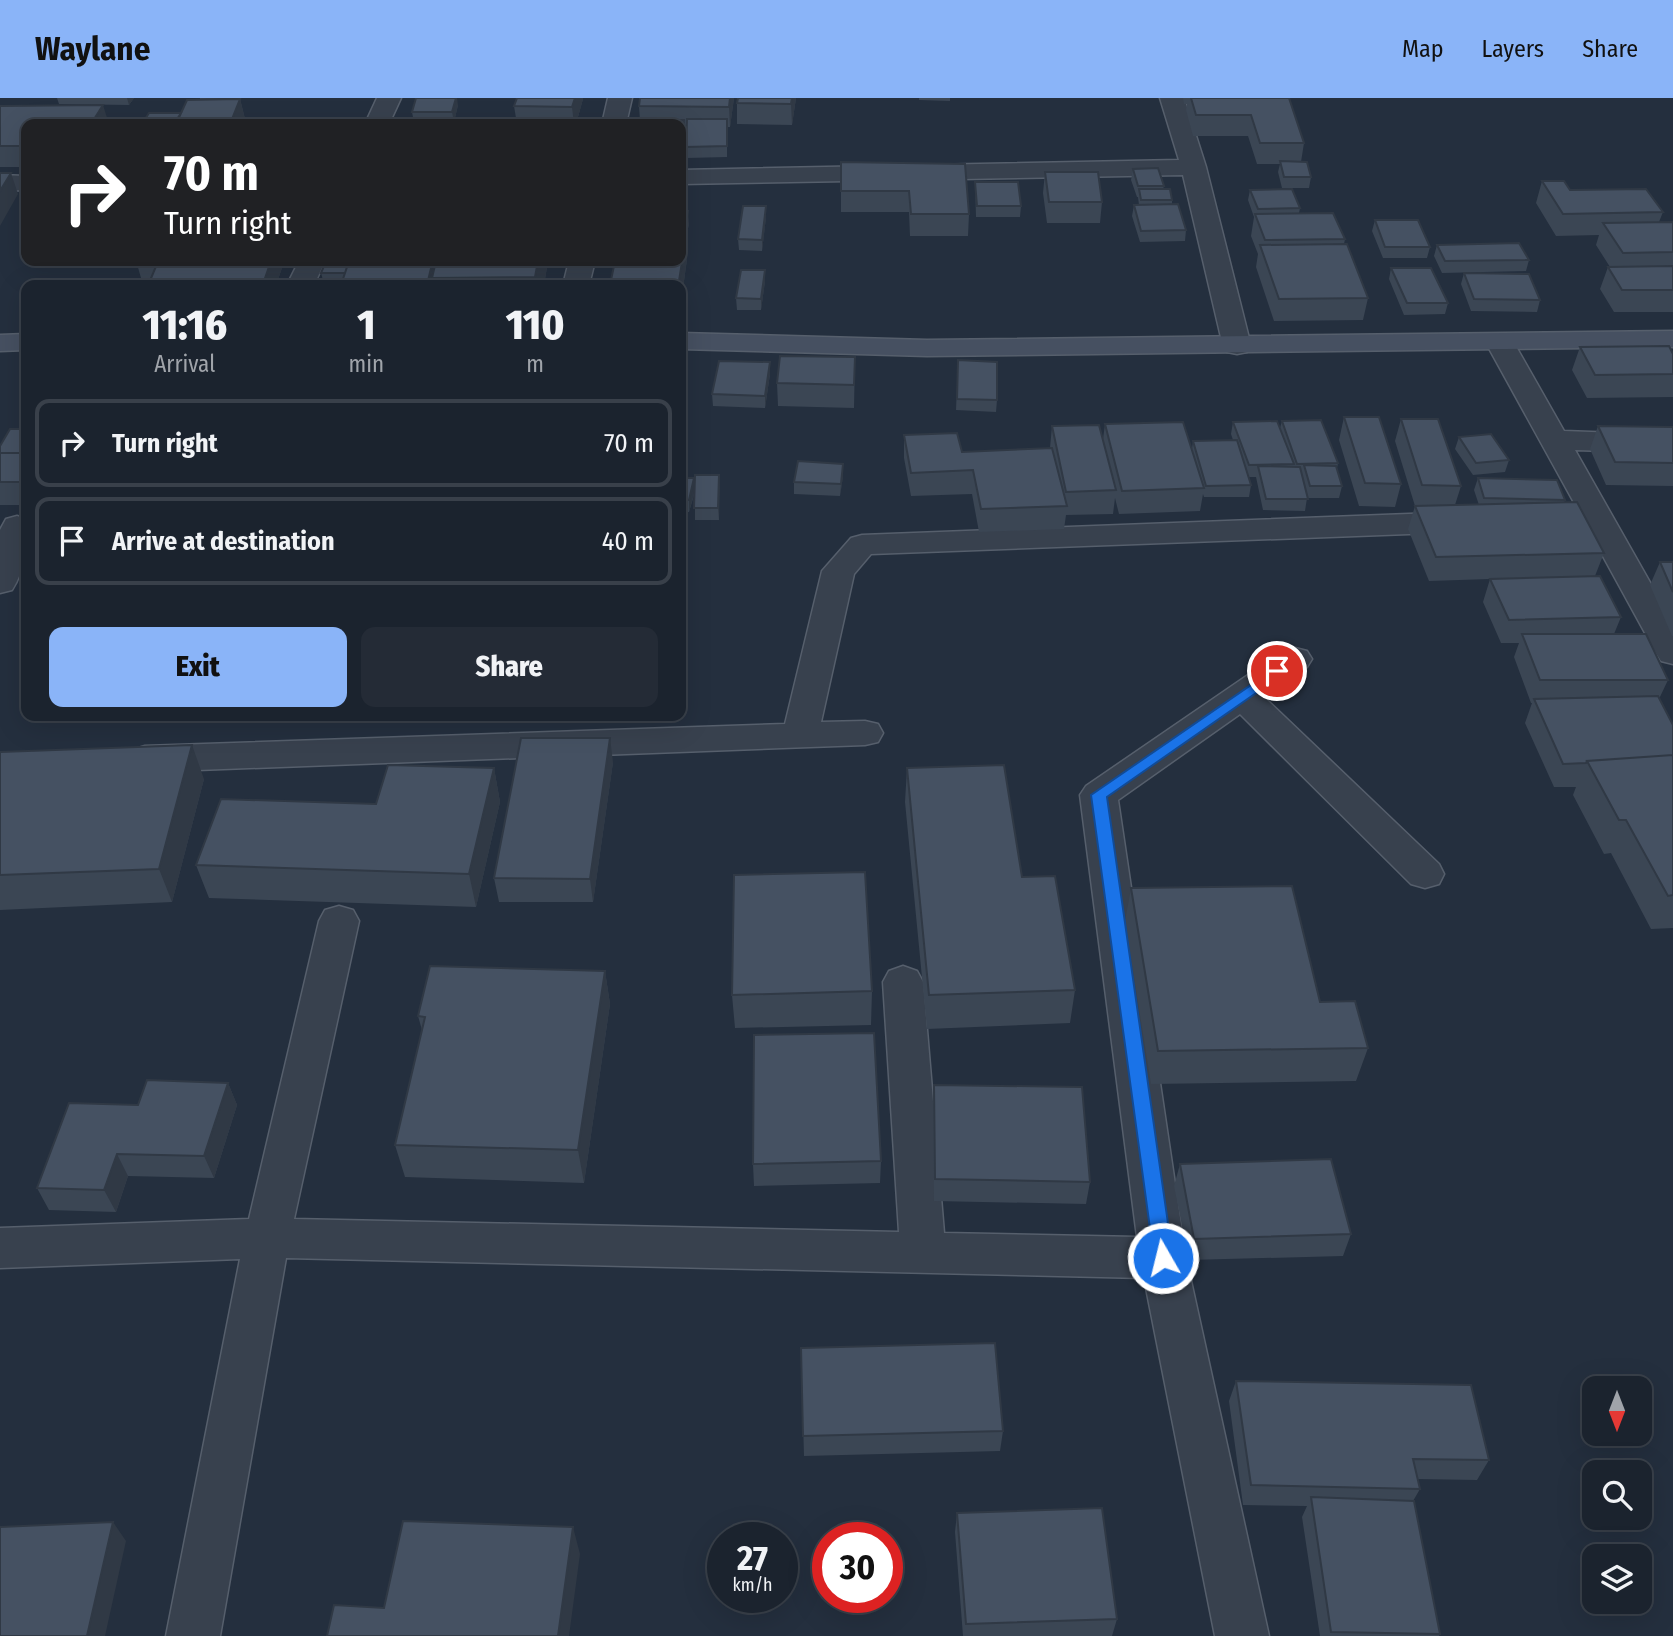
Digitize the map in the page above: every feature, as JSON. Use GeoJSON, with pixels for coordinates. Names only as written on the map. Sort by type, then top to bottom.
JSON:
{"type":"FeatureCollection","features":[{"type":"Feature","properties":{"kind":"main road"},"geometry":{"type":"LineString","coordinates":[[686,341],[927,348],[1673,340]]}},
{"type":"Feature","properties":{"kind":"main road"},"geometry":{"type":"LineString","coordinates":[[0,342],[21,342]]}},
{"type":"Feature","properties":{"kind":"street"},"geometry":{"type":"LineString","coordinates":[[380,119],[390,98]]}},
{"type":"Feature","properties":{"kind":"street"},"geometry":{"type":"LineString","coordinates":[[615,119],[620,98]]}},
{"type":"Feature","properties":{"kind":"street"},"geometry":{"type":"LineString","coordinates":[[1172,98],[1194,167],[1237,346]]}},
{"type":"Feature","properties":{"kind":"street"},"geometry":{"type":"LineString","coordinates":[[686,177],[1194,167]]}},
{"type":"Feature","properties":{"kind":"street"},"geometry":{"type":"LineString","coordinates":[[0,183],[21,183]]}},
{"type":"Feature","properties":{"kind":"street"},"geometry":{"type":"LineString","coordinates":[[1500,343],[1673,653]]}},
{"type":"Feature","properties":{"kind":"street"},"geometry":{"type":"LineString","coordinates":[[1554,440],[1673,444]]}},
{"type":"Feature","properties":{"kind":"street"},"geometry":{"type":"LineString","coordinates":[[800,735],[838,571],[862,545],[1597,517]]}},
{"type":"Feature","properties":{"kind":"street"},"geometry":{"type":"LineString","coordinates":[[0,583],[17,526]]}},
{"type":"Feature","properties":{"kind":"street"},"geometry":{"type":"LineString","coordinates":[[1242,1636],[1163,1258],[1099,795],[1294,659]]}},
{"type":"Feature","properties":{"kind":"street"},"geometry":{"type":"LineString","coordinates":[[1242,696],[1425,874]]}},
{"type":"Feature","properties":{"kind":"street"},"geometry":{"type":"LineString","coordinates":[[108,760],[865,733]]}},
{"type":"Feature","properties":{"kind":"street"},"geometry":{"type":"LineString","coordinates":[[193,1636],[267,1238],[339,921]]}},
{"type":"Feature","properties":{"kind":"street"},"geometry":{"type":"LineString","coordinates":[[903,982],[923,1254]]}},
{"type":"Feature","properties":{"kind":"street"},"geometry":{"type":"LineString","coordinates":[[0,1248],[267,1238],[1163,1258]]}},
{"type":"Feature","properties":{"kind":"building"},"geometry":{"type":"Polygon","coordinates":[[[416,98],[456,98],[452,112],[412,112],[416,98]]]}},
{"type":"Feature","properties":{"kind":"building"},"geometry":{"type":"Polygon","coordinates":[[[517,98],[575,98],[572,107],[514,106],[517,98]]]}},
{"type":"Feature","properties":{"kind":"building"},"geometry":{"type":"Polygon","coordinates":[[[640,98],[730,98],[729,107],[639,106],[640,98]]]}},
{"type":"Feature","properties":{"kind":"building"},"geometry":{"type":"Polygon","coordinates":[[[738,98],[792,98],[791,104],[737,103],[738,98]]]}},
{"type":"Feature","properties":{"kind":"building"},"geometry":{"type":"Polygon","coordinates":[[[1191,98],[1289,98],[1304,143],[1260,143],[1251,115],[1196,115],[1191,98]]]}},
{"type":"Feature","properties":{"kind":"building"},"geometry":{"type":"Polygon","coordinates":[[[240,99],[232,119],[178,119],[187,100],[240,99]]]}},
{"type":"Feature","properties":{"kind":"building"},"geometry":{"type":"Polygon","coordinates":[[[103,105],[94,119],[21,119],[21,146],[0,146],[0,106],[103,105]]]}},
{"type":"Feature","properties":{"kind":"building"},"geometry":{"type":"Polygon","coordinates":[[[149,113],[181,113],[177,119],[145,119],[149,113]]]}},
{"type":"Feature","properties":{"kind":"building"},"geometry":{"type":"Polygon","coordinates":[[[687,119],[727,119],[727,146],[686,147],[687,119]]]}},
{"type":"Feature","properties":{"kind":"building"},"geometry":{"type":"Polygon","coordinates":[[[1280,161],[1307,162],[1311,177],[1284,177],[1280,161]]]}},
{"type":"Feature","properties":{"kind":"building"},"geometry":{"type":"Polygon","coordinates":[[[841,162],[965,164],[969,214],[911,214],[909,191],[841,191],[841,162]]]}},
{"type":"Feature","properties":{"kind":"building"},"geometry":{"type":"Polygon","coordinates":[[[1158,168],[1164,186],[1138,186],[1133,169],[1158,168]]]}},
{"type":"Feature","properties":{"kind":"building"},"geometry":{"type":"Polygon","coordinates":[[[1045,172],[1098,172],[1102,202],[1049,202],[1045,172]]]}},
{"type":"Feature","properties":{"kind":"building"},"geometry":{"type":"Polygon","coordinates":[[[0,173],[11,173],[0,191],[0,173]]]}},
{"type":"Feature","properties":{"kind":"building"},"geometry":{"type":"Polygon","coordinates":[[[1542,181],[1564,181],[1570,190],[1646,189],[1663,212],[1563,214],[1542,181]]]}},
{"type":"Feature","properties":{"kind":"building"},"geometry":{"type":"Polygon","coordinates":[[[975,182],[1018,182],[1021,206],[977,206],[975,182]]]}},
{"type":"Feature","properties":{"kind":"building"},"geometry":{"type":"Polygon","coordinates":[[[1139,189],[1170,189],[1172,200],[1141,200],[1139,189]]]}},
{"type":"Feature","properties":{"kind":"building"},"geometry":{"type":"Polygon","coordinates":[[[1292,189],[1300,208],[1258,209],[1250,190],[1292,189]]]}},
{"type":"Feature","properties":{"kind":"building"},"geometry":{"type":"Polygon","coordinates":[[[1178,204],[1186,230],[1141,231],[1134,205],[1178,204]]]}},
{"type":"Feature","properties":{"kind":"building"},"geometry":{"type":"Polygon","coordinates":[[[743,206],[766,206],[762,240],[738,239],[743,206]]]}},
{"type":"Feature","properties":{"kind":"building"},"geometry":{"type":"Polygon","coordinates":[[[1333,213],[1345,239],[1265,240],[1255,214],[1333,213]]]}},
{"type":"Feature","properties":{"kind":"building"},"geometry":{"type":"Polygon","coordinates":[[[1375,220],[1418,220],[1430,247],[1385,247],[1375,220]]]}},
{"type":"Feature","properties":{"kind":"building"},"geometry":{"type":"Polygon","coordinates":[[[1673,222],[1673,252],[1623,253],[1603,223],[1673,222]]]}},
{"type":"Feature","properties":{"kind":"building"},"geometry":{"type":"Polygon","coordinates":[[[1519,243],[1529,260],[1445,261],[1437,245],[1519,243]]]}},
{"type":"Feature","properties":{"kind":"building"},"geometry":{"type":"Polygon","coordinates":[[[1347,244],[1368,298],[1279,299],[1260,245],[1347,244]]]}},
{"type":"Feature","properties":{"kind":"building"},"geometry":{"type":"Polygon","coordinates":[[[156,266],[269,266],[264,280],[150,280],[156,266]]]}},
{"type":"Feature","properties":{"kind":"building"},"geometry":{"type":"Polygon","coordinates":[[[324,266],[347,266],[345,273],[321,273],[324,266]]]}},
{"type":"Feature","properties":{"kind":"building"},"geometry":{"type":"Polygon","coordinates":[[[347,266],[432,266],[428,280],[343,280],[347,266]]]}},
{"type":"Feature","properties":{"kind":"building"},"geometry":{"type":"Polygon","coordinates":[[[435,266],[537,266],[535,277],[432,278],[435,266]]]}},
{"type":"Feature","properties":{"kind":"building"},"geometry":{"type":"Polygon","coordinates":[[[614,266],[681,266],[679,280],[611,280],[614,266]]]}},
{"type":"Feature","properties":{"kind":"building"},"geometry":{"type":"Polygon","coordinates":[[[1673,266],[1673,290],[1622,290],[1608,267],[1673,266]]]}},
{"type":"Feature","properties":{"kind":"building"},"geometry":{"type":"Polygon","coordinates":[[[1391,268],[1431,268],[1448,303],[1407,303],[1391,268]]]}},
{"type":"Feature","properties":{"kind":"building"},"geometry":{"type":"Polygon","coordinates":[[[741,270],[765,270],[761,299],[736,298],[741,270]]]}},
{"type":"Feature","properties":{"kind":"building"},"geometry":{"type":"Polygon","coordinates":[[[1464,273],[1529,274],[1540,300],[1474,299],[1464,273]]]}},
{"type":"Feature","properties":{"kind":"building"},"geometry":{"type":"Polygon","coordinates":[[[1669,346],[1673,354],[1673,374],[1595,375],[1580,347],[1669,346]]]}},
{"type":"Feature","properties":{"kind":"building"},"geometry":{"type":"Polygon","coordinates":[[[780,356],[855,357],[854,385],[777,383],[780,356]]]}},
{"type":"Feature","properties":{"kind":"building"},"geometry":{"type":"Polygon","coordinates":[[[958,360],[997,362],[997,400],[957,399],[958,360]]]}},
{"type":"Feature","properties":{"kind":"building"},"geometry":{"type":"Polygon","coordinates":[[[719,361],[770,362],[765,396],[712,394],[719,361]]]}},
{"type":"Feature","properties":{"kind":"building"},"geometry":{"type":"Polygon","coordinates":[[[1344,417],[1379,417],[1401,484],[1365,483],[1344,417]]]}},
{"type":"Feature","properties":{"kind":"building"},"geometry":{"type":"Polygon","coordinates":[[[1401,419],[1438,419],[1461,486],[1422,485],[1401,419]]]}},
{"type":"Feature","properties":{"kind":"building"},"geometry":{"type":"Polygon","coordinates":[[[1321,420],[1338,463],[1297,464],[1282,421],[1321,420]]]}},
{"type":"Feature","properties":{"kind":"building"},"geometry":{"type":"Polygon","coordinates":[[[1277,421],[1294,464],[1249,465],[1233,422],[1277,421]]]}},
{"type":"Feature","properties":{"kind":"building"},"geometry":{"type":"Polygon","coordinates":[[[1183,422],[1204,488],[1122,491],[1105,424],[1183,422]]]}},
{"type":"Feature","properties":{"kind":"building"},"geometry":{"type":"Polygon","coordinates":[[[1099,425],[1116,490],[1066,492],[1052,426],[1099,425]]]}},
{"type":"Feature","properties":{"kind":"building"},"geometry":{"type":"Polygon","coordinates":[[[1598,426],[1673,427],[1673,463],[1615,462],[1598,426]]]}},
{"type":"Feature","properties":{"kind":"building"},"geometry":{"type":"Polygon","coordinates":[[[10,429],[21,429],[21,453],[0,453],[0,446],[10,429]]]}},
{"type":"Feature","properties":{"kind":"building"},"geometry":{"type":"Polygon","coordinates":[[[957,433],[962,452],[1052,448],[1067,506],[981,509],[973,470],[911,473],[904,435],[957,433]]]}},
{"type":"Feature","properties":{"kind":"building"},"geometry":{"type":"Polygon","coordinates":[[[1491,434],[1509,460],[1476,463],[1459,437],[1491,434]]]}},
{"type":"Feature","properties":{"kind":"building"},"geometry":{"type":"Polygon","coordinates":[[[1237,440],[1251,485],[1206,486],[1193,441],[1237,440]]]}},
{"type":"Feature","properties":{"kind":"building"},"geometry":{"type":"Polygon","coordinates":[[[0,453],[21,453],[21,482],[0,482],[0,453]]]}},
{"type":"Feature","properties":{"kind":"building"},"geometry":{"type":"Polygon","coordinates":[[[798,461],[843,464],[841,484],[794,482],[798,461]]]}},
{"type":"Feature","properties":{"kind":"building"},"geometry":{"type":"Polygon","coordinates":[[[1304,465],[1336,466],[1342,486],[1310,486],[1304,465]]]}},
{"type":"Feature","properties":{"kind":"building"},"geometry":{"type":"Polygon","coordinates":[[[1258,466],[1300,467],[1308,499],[1266,499],[1258,466]]]}},
{"type":"Feature","properties":{"kind":"building"},"geometry":{"type":"Polygon","coordinates":[[[695,475],[719,475],[718,508],[694,508],[695,475]]]}},
{"type":"Feature","properties":{"kind":"building"},"geometry":{"type":"Polygon","coordinates":[[[686,478],[694,478],[689,500],[686,500],[686,478]]]}},
{"type":"Feature","properties":{"kind":"building"},"geometry":{"type":"Polygon","coordinates":[[[1478,478],[1557,480],[1565,500],[1484,498],[1478,478]]]}},
{"type":"Feature","properties":{"kind":"building"},"geometry":{"type":"Polygon","coordinates":[[[1577,502],[1604,553],[1436,557],[1415,506],[1577,502]]]}},
{"type":"Feature","properties":{"kind":"building"},"geometry":{"type":"Polygon","coordinates":[[[1660,562],[1673,562],[1673,592],[1660,562]]]}},
{"type":"Feature","properties":{"kind":"building"},"geometry":{"type":"Polygon","coordinates":[[[1600,576],[1621,617],[1509,620],[1490,579],[1600,576]]]}},
{"type":"Feature","properties":{"kind":"building"},"geometry":{"type":"Polygon","coordinates":[[[1522,634],[1646,634],[1668,680],[1540,680],[1522,634]]]}},
{"type":"Feature","properties":{"kind":"building"},"geometry":{"type":"Polygon","coordinates":[[[1658,696],[1673,725],[1673,755],[1563,764],[1534,699],[1658,696]]]}},
{"type":"Feature","properties":{"kind":"building"},"geometry":{"type":"Polygon","coordinates":[[[521,738],[610,738],[590,879],[494,878],[521,738]]]}},
{"type":"Feature","properties":{"kind":"building"},"geometry":{"type":"Polygon","coordinates":[[[192,745],[159,869],[0,875],[0,752],[192,745]]]}},
{"type":"Feature","properties":{"kind":"building"},"geometry":{"type":"Polygon","coordinates":[[[1673,755],[1673,895],[1668,896],[1626,820],[1619,820],[1587,761],[1673,755]]]}},
{"type":"Feature","properties":{"kind":"building"},"geometry":{"type":"Polygon","coordinates":[[[388,765],[494,768],[469,874],[196,865],[221,799],[376,804],[388,765]]]}},
{"type":"Feature","properties":{"kind":"building"},"geometry":{"type":"Polygon","coordinates":[[[1004,765],[1022,877],[1055,876],[1075,990],[929,995],[907,768],[1004,765]]]}},
{"type":"Feature","properties":{"kind":"building"},"geometry":{"type":"Polygon","coordinates":[[[865,872],[872,991],[732,995],[734,875],[865,872]]]}},
{"type":"Feature","properties":{"kind":"building"},"geometry":{"type":"Polygon","coordinates":[[[1292,886],[1320,1002],[1355,1001],[1368,1048],[1158,1051],[1131,888],[1292,886]]]}},
{"type":"Feature","properties":{"kind":"building"},"geometry":{"type":"Polygon","coordinates":[[[430,966],[605,971],[578,1150],[395,1145],[425,1017],[418,1016],[430,966]]]}},
{"type":"Feature","properties":{"kind":"building"},"geometry":{"type":"Polygon","coordinates":[[[874,1033],[881,1161],[753,1164],[754,1035],[874,1033]]]}},
{"type":"Feature","properties":{"kind":"building"},"geometry":{"type":"Polygon","coordinates":[[[147,1080],[228,1083],[204,1156],[117,1154],[104,1190],[37,1188],[69,1103],[138,1105],[147,1080]]]}},
{"type":"Feature","properties":{"kind":"building"},"geometry":{"type":"Polygon","coordinates":[[[934,1085],[1082,1087],[1090,1182],[935,1179],[934,1085]]]}},
{"type":"Feature","properties":{"kind":"building"},"geometry":{"type":"Polygon","coordinates":[[[1331,1159],[1351,1234],[1194,1239],[1180,1164],[1331,1159]]]}},
{"type":"Feature","properties":{"kind":"building"},"geometry":{"type":"Polygon","coordinates":[[[995,1343],[1003,1431],[803,1436],[801,1348],[995,1343]]]}},
{"type":"Feature","properties":{"kind":"building"},"geometry":{"type":"Polygon","coordinates":[[[1236,1381],[1471,1385],[1489,1460],[1413,1459],[1420,1489],[1251,1485],[1236,1381]]]}},
{"type":"Feature","properties":{"kind":"building"},"geometry":{"type":"Polygon","coordinates":[[[1311,1497],[1414,1501],[1440,1634],[1331,1632],[1311,1497]]]}},
{"type":"Feature","properties":{"kind":"building"},"geometry":{"type":"Polygon","coordinates":[[[1102,1508],[1117,1619],[966,1624],[957,1513],[1102,1508]]]}},
{"type":"Feature","properties":{"kind":"building"},"geometry":{"type":"Polygon","coordinates":[[[403,1521],[573,1527],[558,1636],[327,1636],[334,1605],[384,1608],[403,1521]]]}},
{"type":"Feature","properties":{"kind":"building"},"geometry":{"type":"Polygon","coordinates":[[[113,1522],[87,1636],[0,1636],[0,1527],[113,1522]]]}},
{"type":"Feature","properties":{"kind":"route"},"geometry":{"type":"LineString","coordinates":[[1163,1258],[1099,795],[1277,671]]}}]}
